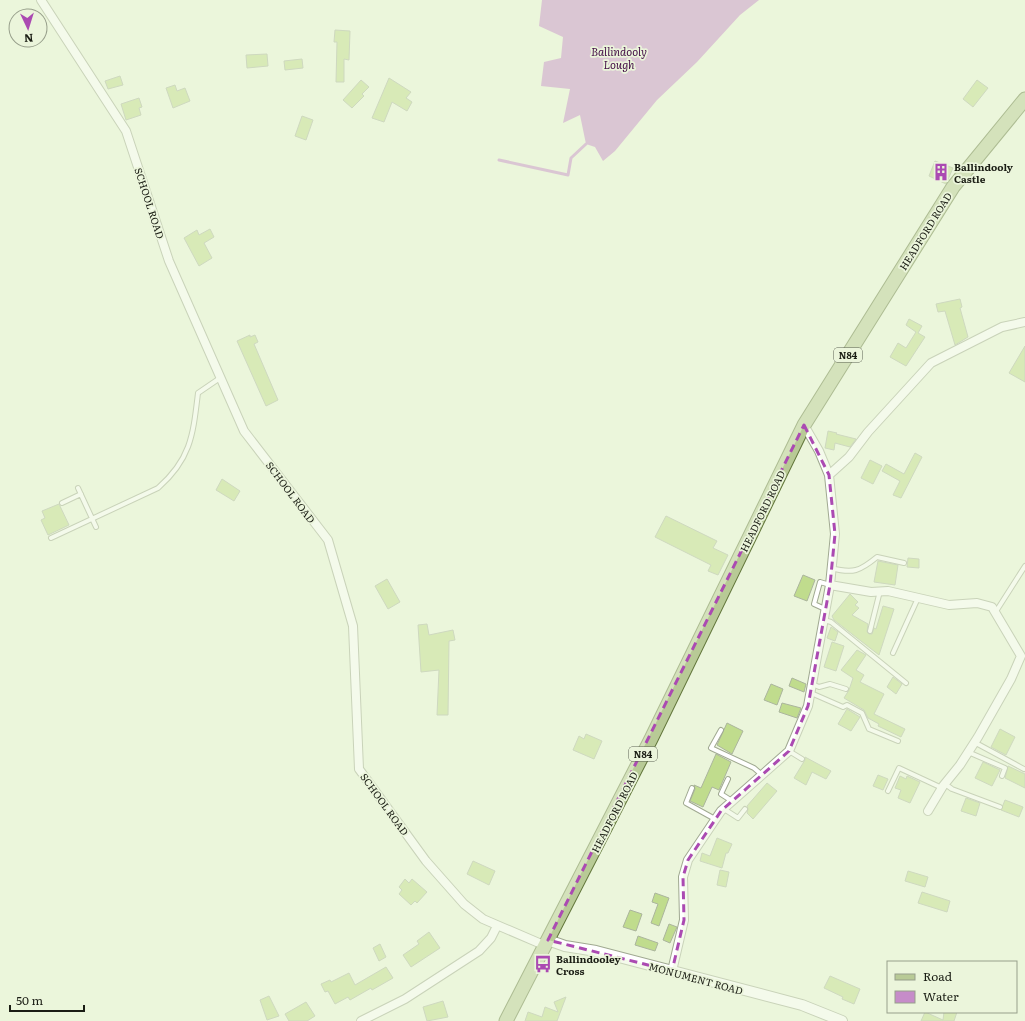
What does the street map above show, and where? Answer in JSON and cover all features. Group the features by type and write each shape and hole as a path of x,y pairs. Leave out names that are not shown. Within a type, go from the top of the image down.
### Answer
{"main road":[{"name":"HEADFORD ROAD","path":"546,945 651,738 804,425 953,187 1025,99"},
{"name":"N84","path":"506,1021 546,945"}],"street":[{"name":"SCHOOL ROAD","path":"42,0 126,131 169,262 244,431 328,540 353,626 359,769 426,862 464,904 483,919 546,945"},
{"path":"829,475 849,457 868,432 931,363 1002,327 1025,322"},
{"path":"672,971 684,920 684,877 688,860 724,808 789,751 808,706 830,585 835,534 829,475 819,451 804,425"},
{"path":"830,585 888,591 949,605 977,603 992,607 1023,658 968,752 943,786 928,811"},
{"path":"361,1021 405,999 479,951 491,938 497,926"},
{"name":"MONUMENT ROAD","path":"546,945 565,946 596,951 802,1005 842,1021"}],"lane":[{"path":"51,538 158,488 168,480 189,448 194,429 198,393 220,378"},
{"path":"78,488 96,527"},
{"path":"62,503 81,494"},
{"path":"831,568 844,572 855,572 877,557 904,563"},
{"path":"995,613 1025,566"},
{"path":"826,609 814,604 820,582 830,585"},
{"path":"870,631 880,591"},
{"path":"894,653 918,598"},
{"path":"824,620 831,622 906,683"},
{"path":"812,684 820,687 830,684 846,689"},
{"path":"811,693 843,707 847,705 862,713 869,729 898,741"},
{"path":"721,730 712,748 754,768 762,775"},
{"path":"974,742 1024,769"},
{"path":"789,751 802,759"},
{"path":"968,752 1005,768 1002,776"},
{"path":"888,791 899,768 1000,807"},
{"path":"728,779 721,794 732,801"},
{"path":"692,788 686,803 715,819"},
{"path":"724,808 738,818 745,809"}],"highlighted area":[{"path":"804,425 829,475 835,534 830,585 808,706 789,751 721,811 688,860 683,877 684,920 672,971 548,940"}],"water":[{"name":"Ballindooly Lough","path":"542,0 759,0 740,15 697,62 657,100 615,151 603,161 595,147 586,144 580,115 563,123 570,89 541,86 544,62 561,58 563,37 539,26"}],"building":[{"path":"335,30 350,31 349,60 344,59 344,82 336,82 337,42 334,42"},
{"path":"267,54 268,66 247,68 246,55"},
{"path":"302,59 303,68 285,70 284,61"},
{"path":"120,76 123,85 108,89 105,81"},
{"path":"389,78 411,92 406,98 412,102 407,111 392,102 384,122 372,118"},
{"path":"361,80 369,87 362,94 364,96 352,108 343,100"},
{"path":"977,80 988,88 973,107 963,99"},
{"path":"175,85 177,91 185,88 190,101 173,108 166,88"},
{"path":"139,98 142,107 139,108 141,115 126,120 121,104"},
{"path":"302,116 313,120 306,140 295,136"},
{"name":"Ballindooly Castle","path":"935,161 953,168 946,184 929,176"},
{"path":"210,229 214,237 204,243 212,258 199,266 184,238 197,230 199,235"},
{"path":"960,299 962,307 960,308 968,337 955,345 945,311 938,312 936,304"},
{"path":"909,319 922,326 918,333 925,337 906,366 890,357 898,343 906,348 916,332 906,325"},
{"path":"250,335 250,337 255,335 258,342 254,344 278,400 266,406 237,341"},
{"path":"1025,346 1025,382 1009,373"},
{"path":"828,431 856,439 850,447 835,443 834,450 825,448"},
{"path":"915,453 922,457 901,498 893,495 900,481 882,471 886,464 904,474"},
{"path":"870,460 882,466 873,484 861,478"},
{"path":"222,479 240,491 234,501 216,490"},
{"path":"59,504 69,525 48,535 41,520 45,518 42,511"},
{"path":"666,516 717,541 713,548 728,555 718,575 708,571 711,565 655,537"},
{"path":"908,558 919,559 919,568 907,567"},
{"path":"878,561 898,565 895,585 874,582"},
{"path":"803,575 815,580 807,601 794,596"},
{"path":"387,579 400,602 388,609 375,586"},
{"path":"850,594 858,602 855,605 859,608 852,615 868,624 867,632 869,634 872,634 874,628 876,629 883,606 894,609 879,655 834,620 832,616"},
{"path":"427,624 429,635 453,630 455,640 449,641 448,715 437,715 439,670 421,672 418,625"},
{"path":"831,627 838,632 835,641 827,638"},
{"path":"832,642 844,646 836,671 824,667"},
{"path":"857,650 866,655 856,670 864,675 860,682 884,694 874,714 905,729 901,737 878,726 879,724 868,718 864,710 844,698 849,690 853,678 841,670"},
{"path":"893,677 902,684 896,694 887,687"},
{"path":"792,678 806,684 804,692 789,686"},
{"path":"771,684 783,689 777,705 764,700"},
{"path":"782,703 801,708 797,718 779,712"},
{"path":"847,709 860,717 851,731 838,724"},
{"path":"727,723 743,731 732,754 717,745"},
{"path":"1000,729 1015,737 1006,755 991,747"},
{"path":"586,734 602,741 594,759 573,750 579,736 584,739"},
{"path":"716,754 731,762 719,790 712,787 703,807 690,801 695,789 694,785 701,788"},
{"path":"805,757 831,771 826,779 812,772 806,785 794,778 805,760"},
{"path":"983,762 1000,770 992,786 975,778"},
{"path":"1008,766 1025,774 1025,788 1005,778"},
{"path":"878,775 888,779 883,790 873,786"},
{"path":"900,776 906,779 907,776 920,782 910,803 898,798 901,790 895,788"},
{"path":"767,783 777,791 753,819 747,813 747,806"},
{"path":"966,798 980,803 976,816 961,811"},
{"path":"1005,800 1023,807 1019,817 1001,810"},
{"path":"717,838 732,844 728,853 726,853 722,868 700,861 702,853 710,856"},
{"path":"473,861 495,871 489,885 467,874"},
{"path":"720,870 729,872 726,887 717,885"},
{"path":"908,871 928,877 925,887 905,881"},
{"path":"405,879 409,883 412,879 427,892 417,903 415,901 411,905 399,894 402,890 399,887"},
{"path":"922,892 950,901 947,912 918,903"},
{"path":"655,893 669,898 659,926 651,923 658,904 652,902"},
{"path":"630,910 642,914 636,931 623,927"},
{"path":"669,924 677,927 670,943 663,940"},
{"path":"429,932 440,948 411,967 403,955 419,944 417,941"},
{"path":"638,936 658,943 655,951 635,945"},
{"path":"380,944 386,957 379,961 373,948"},
{"path":"386,967 393,978 350,1000 348,997 335,1004 328,991 325,992 321,984 330,980 331,982 349,973 355,985"},
{"path":"830,976 860,989 854,1004 842,999 843,997 824,988"},
{"path":"269,996 279,1016 267,1020 260,1000"},
{"path":"566,997 557,1021 525,1021 528,1012 542,1017 545,1007 558,1012 554,1002"},
{"path":"443,1001 448,1017 427,1021 423,1007"},
{"path":"306,1002 315,1016 307,1021 289,1021 285,1014"},
{"path":"925,1013 943,1020 944,1013 957,1013 954,1021 921,1021"}],"waterway":[{"path":"499,160 568,175 571,158 586,144"}],"place":[{"name":"Ballindooly Castle","path":"941,172"},
{"name":"Ballindooley Cross","path":"543,964"}]}
